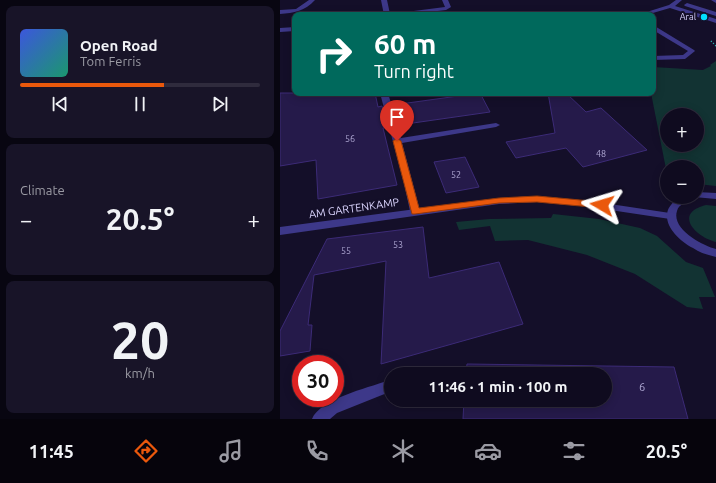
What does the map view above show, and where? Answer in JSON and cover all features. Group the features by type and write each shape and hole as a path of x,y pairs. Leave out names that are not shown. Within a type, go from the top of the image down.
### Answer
{"street":[{"path":"280,12 291,12 303,9 312,0"},
{"path":"384,0 386,12"},
{"path":"415,12 446,8 448,7 445,0"},
{"path":"649,12 671,6 679,0"},
{"path":"697,0 687,5 716,14"},
{"path":"671,6 679,10 716,21"},
{"path":"656,28 692,51 685,57 656,58"},
{"path":"280,30 292,29"},
{"path":"385,96 409,183 415,211"},
{"path":"397,141 496,125"},
{"path":"704,195 716,196"},
{"name":"AM GARTENKAMP","path":"280,231 415,211 499,201 537,199 590,204 670,216"},
{"path":"676,204 672,209 670,216 675,229 685,239 696,246 716,253"},
{"path":"319,419 332,408 384,389"}],"path":[{"path":"711,41 716,46"}],"green space":[{"path":"716,61 716,186 704,185 704,160 664,160 663,152 704,152 704,108 660,108 660,139 652,96 656,96 656,67 703,70 711,66 710,65"},
{"path":"706,205 716,206 716,242 701,235 695,230 689,219 691,213"},
{"path":"553,214 599,219 640,228 657,236 686,262 703,268 715,297 699,297 703,309 687,307 635,274 587,255 528,240 495,241 490,226 459,230 456,222 489,219 551,218"}],"building":[{"path":"280,93 292,93 292,96 376,96 378,107 382,106 388,127 383,128 397,185 318,199 316,160 280,166"},
{"path":"458,96 482,96 490,112 399,125 393,105"},
{"path":"549,96 569,96 586,112 601,108 647,150 583,167 566,148 516,158 506,142 555,133"},
{"path":"465,157 479,187 446,193 434,162"},
{"path":"423,227 429,278 499,262 523,324 381,364 386,261 314,275 308,325 312,325 310,351 280,356 280,331 327,239"},
{"path":"467,364 674,367 688,419 463,419 464,407 612,407 612,367 467,367"}],"place":[{"name":"Aral","path":"704,17"}],"route":[{"path":"397,141 415,211 499,201 537,199 602,205"}]}
